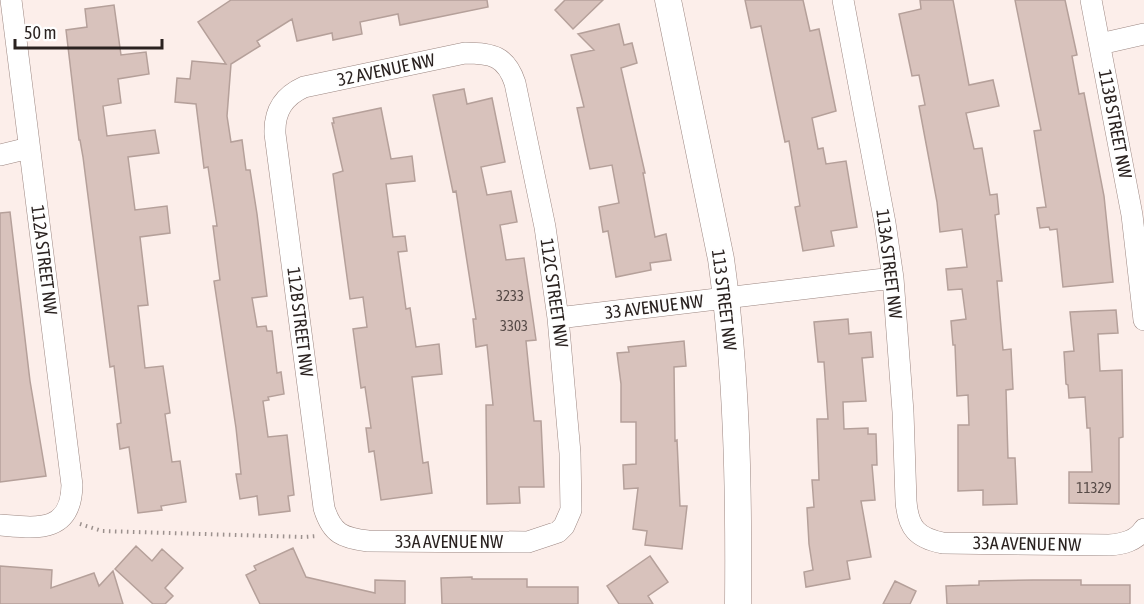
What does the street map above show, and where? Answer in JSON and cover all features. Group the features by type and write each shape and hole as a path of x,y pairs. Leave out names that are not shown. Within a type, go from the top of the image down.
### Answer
{"street":[{"name":"112A STREET NW","path":"11,0 72,485 69,508 62,518"},
{"name":"113 STREET NW","path":"668,0 721,259 726,299 736,413 738,604"},
{"name":"113A STREET NW","path":"843,0 885,223 893,278 903,412 906,501 907,511 915,530"},
{"name":"113B STREET NW","path":"1091,0 1132,215 1144,320"},
{"path":"1100,44 1144,34"},
{"name":"32 AVENUE NW","path":"280,106 295,91 316,85 465,53 489,54 499,58"},
{"name":"112C STREET NW","path":"499,58 507,65 515,82 545,227 558,318 567,408 571,499 567,519 558,532"},
{"name":"112B STREET NW","path":"280,106 275,134 324,508 327,518 339,534"},
{"path":"0,155 29,148"},
{"name":"33 AVENUE NW","path":"558,318 893,278"},
{"path":"0,525 43,527 62,518"},
{"name":"33A AVENUE NW","path":"915,530 922,537 943,543 1109,545 1127,542 1143,532"},
{"name":"33A AVENUE NW","path":"339,534 368,542 528,542 558,532"}],"path":[{"path":"62,518 102,531 303,537 339,534"}],"building":[{"path":"231,0 487,0 488,7 400,25 398,14 360,22 362,34 333,40 332,33 297,41 292,19 257,41 260,46 231,64 227,116 231,142 242,140 246,170 250,170 267,296 252,298 257,327 266,326 267,331 272,331 277,373 281,372 284,394 268,397 269,400 263,401 268,437 287,435 294,495 288,496 290,511 259,515 257,496 240,499 236,474 241,474 236,428 214,281 220,280 213,226 217,226 208,167 204,168 196,104 175,102 177,78 190,79 192,61 226,64 198,22"},
{"path":"565,0 603,0 573,29 555,10"},
{"path":"745,0 803,0 810,31 819,29 836,111 812,118 818,149 823,148 826,164 846,161 857,227 831,231 834,246 803,251 795,207 800,206 789,141 785,142 761,26 751,28"},
{"path":"920,0 953,0 969,85 993,80 999,106 966,113 974,149 982,148 990,195 997,194 999,214 995,215 1002,281 997,281 1003,350 1011,349 1013,389 1006,390 1008,458 1015,458 1017,504 983,505 983,490 958,491 958,425 969,425 968,395 957,396 955,345 953,345 951,321 966,319 962,289 948,290 946,269 967,267 962,229 940,232 937,202 919,106 925,105 919,75 912,76 899,14 921,9"},
{"path":"1015,0 1065,0 1077,55 1072,56 1079,94 1084,93 1104,196 1113,282 1063,287 1057,229 1040,228 1037,208 1046,207 1034,131 1041,130"},
{"path":"114,5 121,55 146,52 149,74 118,79 121,103 103,106 107,136 155,130 159,153 128,157 135,210 167,206 170,233 140,237 148,305 138,306 145,368 163,366 170,413 165,414 172,462 180,461 186,502 161,506 162,510 138,513 129,447 120,449 117,424 121,423 114,366 110,367 66,30 87,27 85,9"},
{"path":"619,24 624,45 632,43 637,63 621,68 645,173 643,173 655,237 666,234 671,260 650,263 651,270 616,277 608,231 603,232 599,207 619,203 612,165 590,169 577,108 584,107 571,55 594,50 578,34"},
{"path":"464,89 467,104 492,98 505,162 481,167 487,195 511,191 517,222 500,225 506,260 524,258 536,340 526,341 534,421 541,421 544,487 519,487 520,503 487,504 486,405 493,405 487,345 476,347 473,319 476,319 456,191 453,192 433,95"},
{"path":"381,108 391,159 412,156 415,181 386,184 393,237 405,236 407,251 398,252 406,309 410,308 416,347 439,344 442,374 412,377 423,463 428,462 432,493 381,500 374,451 369,452 366,428 371,428 365,387 361,388 353,329 367,327 363,297 350,299 333,174 343,171 332,123 334,123 333,118"},
{"path":"10,212 30,381 46,476 0,482 0,213"},
{"path":"1116,310 1118,333 1098,334 1100,371 1122,370 1123,437 1119,438 1119,504 1069,503 1069,472 1092,472 1090,428 1087,428 1085,397 1069,398 1066,384 1064,352 1074,351 1070,312"},
{"path":"848,319 849,334 871,332 873,357 862,358 866,401 843,402 844,429 868,428 868,434 876,434 877,465 872,465 875,500 861,501 871,557 847,561 850,579 806,587 804,572 813,570 807,508 814,507 812,480 819,480 817,419 828,419 824,362 818,362 814,322"},
{"path":"684,341 686,366 674,367 675,441 677,440 680,506 687,506 682,549 645,545 647,531 633,529 638,488 624,489 623,465 636,464 636,422 621,422 621,384 617,353 629,352 628,347"},
{"path":"136,546 152,561 162,549 183,568 165,588 173,596 165,604 153,604 115,569"},
{"path":"293,548 306,577 375,593 375,580 405,581 405,604 260,604 246,575 256,570 254,566"},
{"path":"650,556 668,582 648,596 653,604 619,604 607,586"},
{"path":"0,566 52,570 51,588 94,573 99,586 113,571 123,604 0,604"},
{"path":"472,577 472,579 527,579 527,587 578,587 578,604 442,604 441,578"},
{"path":"1081,580 1081,585 1130,585 1130,604 947,604 946,586 979,585 979,581"},
{"path":"895,581 916,591 910,604 883,604"}]}
